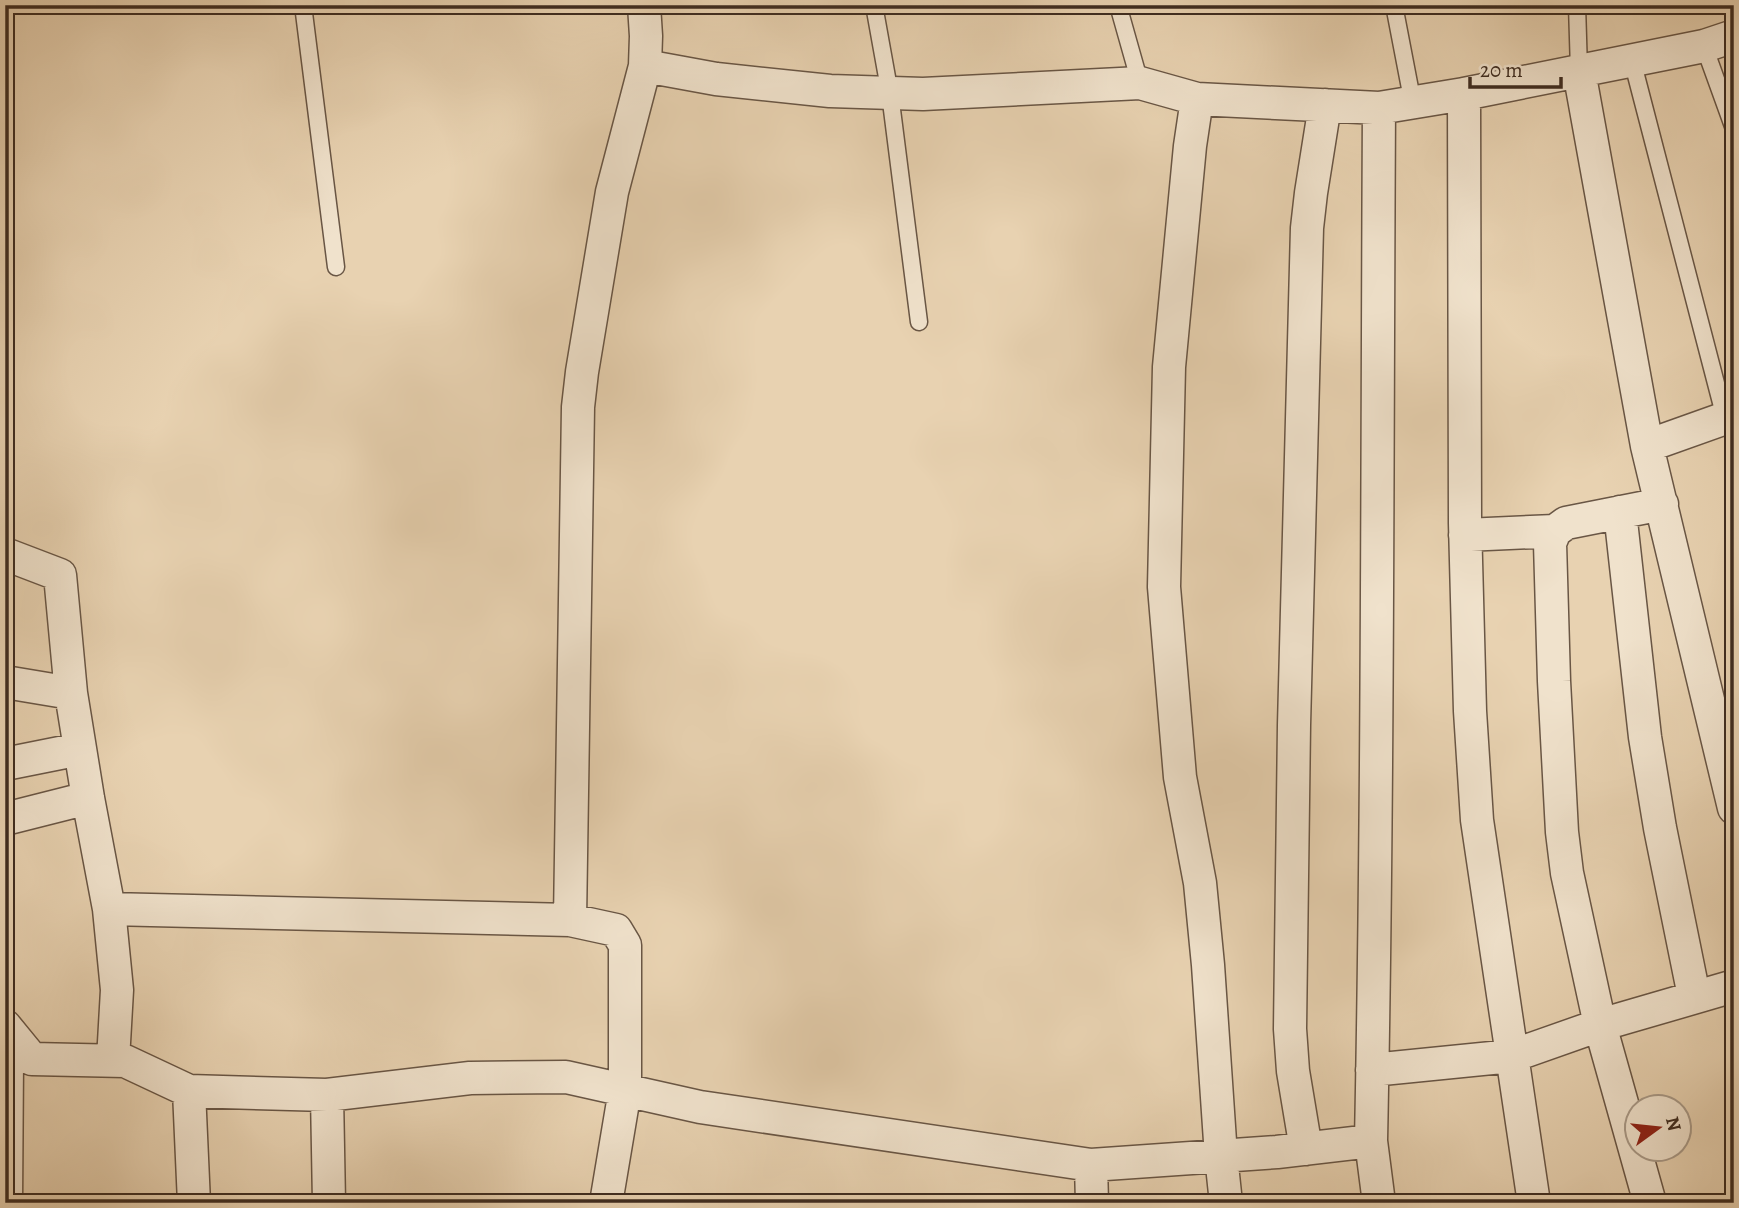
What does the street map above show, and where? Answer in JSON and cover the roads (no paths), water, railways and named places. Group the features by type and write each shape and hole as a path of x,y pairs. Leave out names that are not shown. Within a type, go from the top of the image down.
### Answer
{"street":[{"path":"570,920 578,407 612,192 645,66 644,5"},
{"path":"645,66 716,79 830,91 923,94 1140,83 1197,99 1379,108 1413,104 1704,46 1734,36"},
{"path":"1579,71 1647,446 1734,808"},
{"path":"1464,94 1465,535 1470,710 1477,820 1534,1203"},
{"path":"1197,99 1169,367 1164,587 1180,777 1200,883 1226,1203"},
{"path":"1306,1149 1293,1071 1290,1029 1295,711 1307,228 1325,105"},
{"path":"1379,108 1377,749 1371,1141 1379,1203"},
{"path":"1647,446 1729,416"},
{"path":"1650,1203 1600,1025 1567,873 1562,832 1554,681 1550,543 1555,531 1566,523 1661,504"},
{"path":"1620,512 1645,737 1660,828 1694,996"},
{"path":"1465,535 1555,531"},
{"path":"5,554 60,575 71,693 109,909 117,990 113,1060"},
{"path":"5,682 71,693"},
{"path":"5,765 80,749"},
{"path":"5,819 88,798"},
{"path":"109,909 570,920 616,930 625,945 625,1090 606,1203"},
{"path":"1372,1070 1513,1056 1600,1025 1734,986"},
{"path":"5,1026 15,1061 6,1203"},
{"path":"15,1061 125,1061 189,1091 327,1096 483,1078 566,1077 700,1107 1091,1165 1306,1149 1371,1141"},
{"path":"189,1091 194,1203"},
{"path":"327,1096 329,1203"},
{"path":"1091,1165 1092,1203"}],"lane":[{"path":"303,5 336,267"},
{"path":"874,5 890,94 919,322"},
{"path":"1118,5 1140,83"},
{"path":"1394,5 1413,104"},
{"path":"1577,5 1579,71"},
{"path":"1704,46 1734,129"},
{"path":"1632,60 1729,416"}]}
